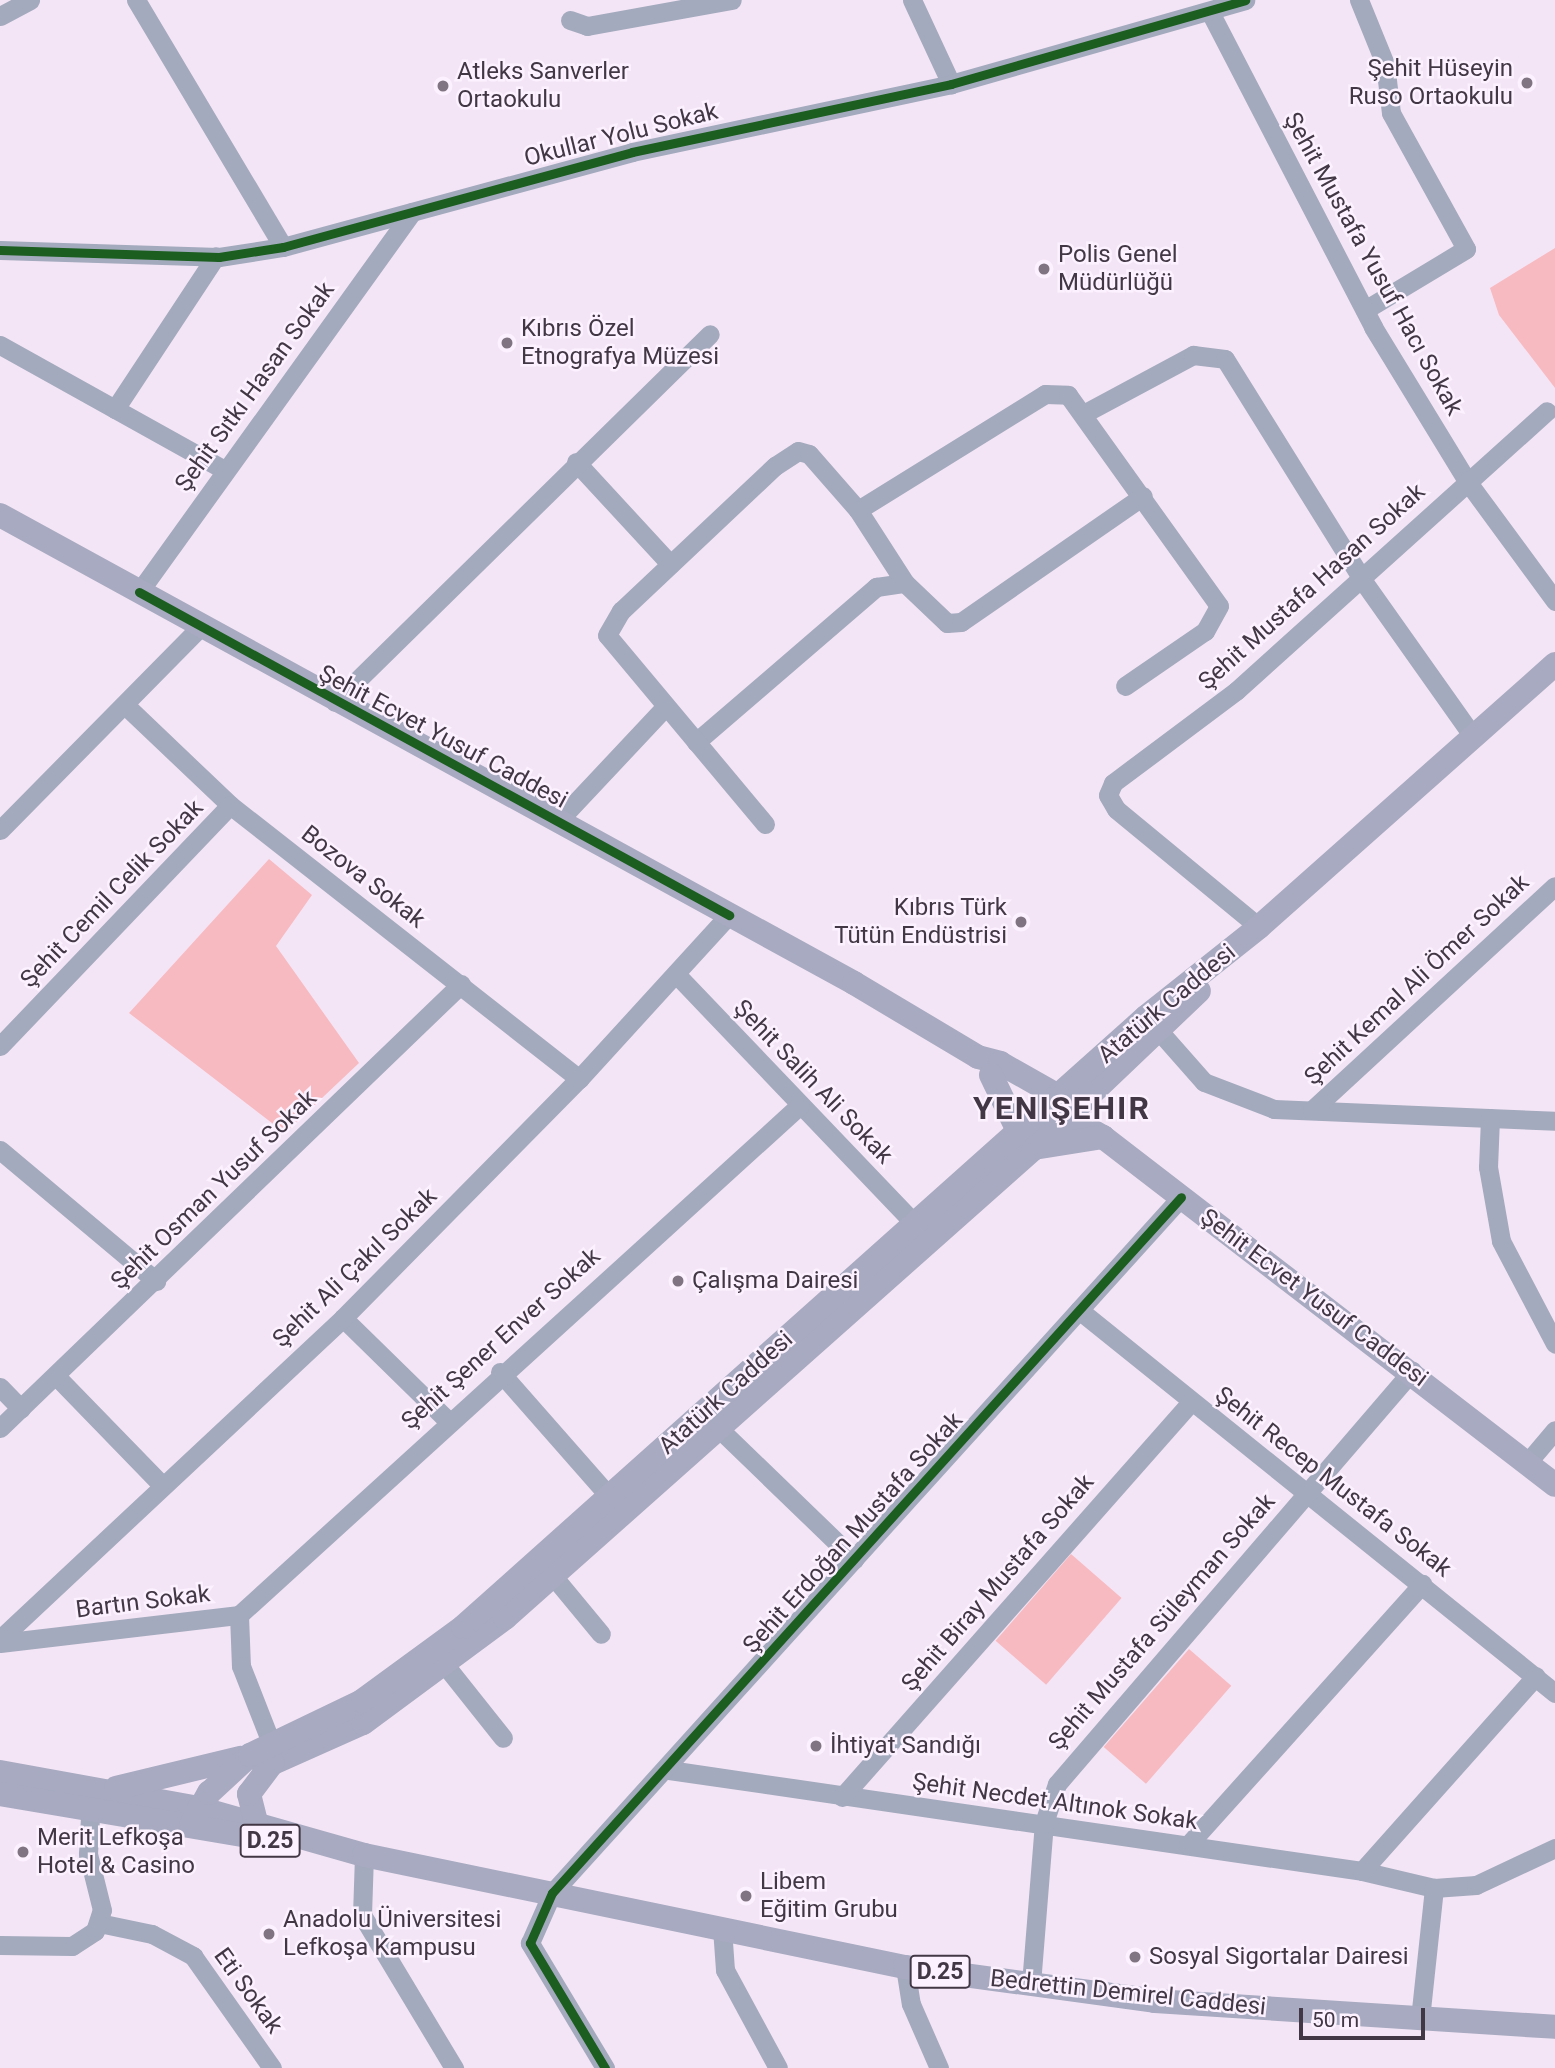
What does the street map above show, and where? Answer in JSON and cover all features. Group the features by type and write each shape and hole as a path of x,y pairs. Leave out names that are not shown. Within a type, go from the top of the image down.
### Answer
{"main road":[{"name":"Şehit Ecvet Yusuf Caddesi","path":"0,515 335,702 559,820 729,915 985,1066 1026,1077 1059,1107 1103,1137 1412,1371 1555,1485"},
{"name":"Atatürk Caddesi","path":"203,1818 265,1754 343,1712 412,1667 617,1505 1555,664"},
{"name":"Atatürk Caddesi","path":"1099,1074 1159,1031 1254,932"},
{"path":"985,1066 1059,1107"},
{"path":"985,1066 1026,1141 1103,1137 1099,1074 1026,1077"},
{"name":"Atatürk Caddesi","path":"711,1421 915,1224 1026,1141"},
{"name":"Atatürk Caddesi","path":"265,1754 349,1731 444,1665 553,1576 617,1505"},
{"path":"98,1793 265,1754"},
{"path":"256,1822 249,1794 265,1754"},
{"name":"Bedrettin Demirel Caddesi","path":"0,1772 335,1848 905,1967 1154,2001 1555,2027"},
{"name":"Bedrettin Demirel Caddesi","path":"0,1794 98,1793"},
{"name":"Bedrettin Demirel Caddesi","path":"203,1818 256,1822 335,1848"}],"street":[{"path":"0,16 30,0"},
{"path":"136,0 283,247"},
{"path":"570,20 587,26 732,0"},
{"path":"912,0 951,85"},
{"name":"Okullar Yolu Sokak","path":"0,250 216,256 283,247 724,130 951,85 1245,0"},
{"path":"1359,0 1385,64 1391,113 1466,250 1365,310"},
{"name":"Şehit Mustafa Yusuf Hacı Sokak","path":"1210,12 1365,310 1467,481 1555,601"},
{"name":"Şehit Sıtkı Hasan Sokak","path":"139,592 412,212"},
{"path":"115,409 216,256"},
{"path":"335,702 576,462 710,334"},
{"path":"0,345 225,470"},
{"path":"1085,413 1193,355 1218,354 1241,379 1363,581 1474,738"},
{"path":"858,510 1045,394 1063,393 1085,413 1219,606 1205,631 1125,686"},
{"name":"Şehit Mustafa Hasan Sokak","path":"1254,932 1116,809 1108,795 1113,783 1236,691 1363,581 1467,481 1547,411"},
{"path":"765,824 666,706 611,646 608,630 670,564 798,451 809,454 858,510 905,583 940,620 961,622 1143,496"},
{"path":"576,462 670,564"},
{"path":"696,742 876,587 905,583"},
{"path":"0,830 201,626"},
{"name":"Bozova Sokak","path":"125,705 230,806 461,984 579,1079"},
{"path":"559,820 666,706"},
{"name":"Şehit Cemil Celik Sokak","path":"0,1046 230,806"},
{"name":"Şehit Kemal Ali Ömer Sokak","path":"1312,1110 1555,886"},
{"name":"Şehit Ali Çakıl Sokak","path":"0,1641 162,1485 343,1318 579,1079 729,915"},
{"name":"Şehit Salih Ali Sokak","path":"676,974 915,1224"},
{"name":"Şehit Osman Yusuf Sokak","path":"0,1428 57,1377 461,984"},
{"path":"1159,1031 1221,1093 1274,1109 1555,1121"},
{"name":"Şehit Şener Enver Sokak","path":"239,1615 447,1420 800,1105"},
{"path":"1490,1118 1490,1179 1501,1241 1555,1344"},
{"path":"0,1150 156,1281"},
{"name":"Şehit Erdoğan Mustafa Sokak","path":"605,2068 530,1943 552,1893 669,1770 854,1559 1181,1197"},
{"name":"Şehit Recep Mustafa Sokak","path":"1079,1310 1555,1693"},
{"path":"343,1318 447,1420"},
{"name":"Şehit Mustafa Süleyman Sokak","path":"1031,1984 1044,1823 1057,1784 1088,1740 1412,1371"},
{"path":"500,1372 617,1505"},
{"path":"57,1377 162,1485"},
{"path":"0,1387 21,1409"},
{"name":"Şehit Biray Mustafa Sokak","path":"842,1797 1191,1402"},
{"path":"711,1421 854,1559"},
{"path":"1527,1463 1555,1430"},
{"path":"553,1576 601,1634"},
{"path":"1188,1845 1422,1584"},
{"name":"Bartın Sokak","path":"0,1641 239,1615 241,1666 265,1754"},
{"path":"444,1665 503,1738"},
{"path":"1362,1871 1536,1676"},
{"name":"Şehit Necdet Altınok Sokak","path":"669,1770 1362,1871 1434,1888 1476,1885 1555,1848"},
{"path":"0,1945 72,1946 99,1923 87,1842 98,1793"},
{"path":"363,1854 362,1915 453,2068"},
{"path":"1420,2019 1434,1888"},
{"name":"Eti Sokak","path":"99,1923 152,1934 193,1956 272,2068"},
{"path":"722,1928 725,1970 778,2068"},
{"path":"905,1967 911,2004 939,2068"}],"shaded area":[{"path":"1555,248 1555,388 1499,315 1490,288"},
{"path":"269,859 312,895 276,946 359,1063 285,1133 129,1013"},
{"path":"1071,1554 1122,1598 1046,1685 996,1641"},
{"path":"1189,1649 1231,1686 1146,1784 1104,1747"}],"cycle path":[{"path":"0,250 219,257 283,247 632,152 951,84 1245,0"},
{"path":"139,592 729,915"},
{"path":"605,2068 530,1943 552,1893 1181,1197"}],"place":[{"name":"Şehit Hüseyin Ruso Ortaokulu","path":"1527,83"},
{"name":"Atleks Sanverler Ortaokulu","path":"443,86"},
{"name":"Polis Genel Müdürlüğü","path":"1044,269"},
{"name":"Kıbrıs Özel Etnografya Müzesi","path":"507,343"},
{"name":"Kıbrıs Türk Tütün Endüstrisi","path":"1021,922"},
{"name":"Çalışma Dairesi","path":"678,1281"},
{"name":"İhtiyat Sandığı","path":"816,1746"},
{"name":"Merit Lefkoşa Hotel & Casino","path":"23,1852"},
{"name":"Libem Eğitim Grubu","path":"746,1896"},
{"name":"Anadolu Üniversitesi Lefkoşa Kampusu","path":"269,1934"},
{"name":"Sosyal Sigortalar Dairesi","path":"1135,1957"}],"district":[{"name":"YENIŞEHIR","path":"1062,1108"}]}
